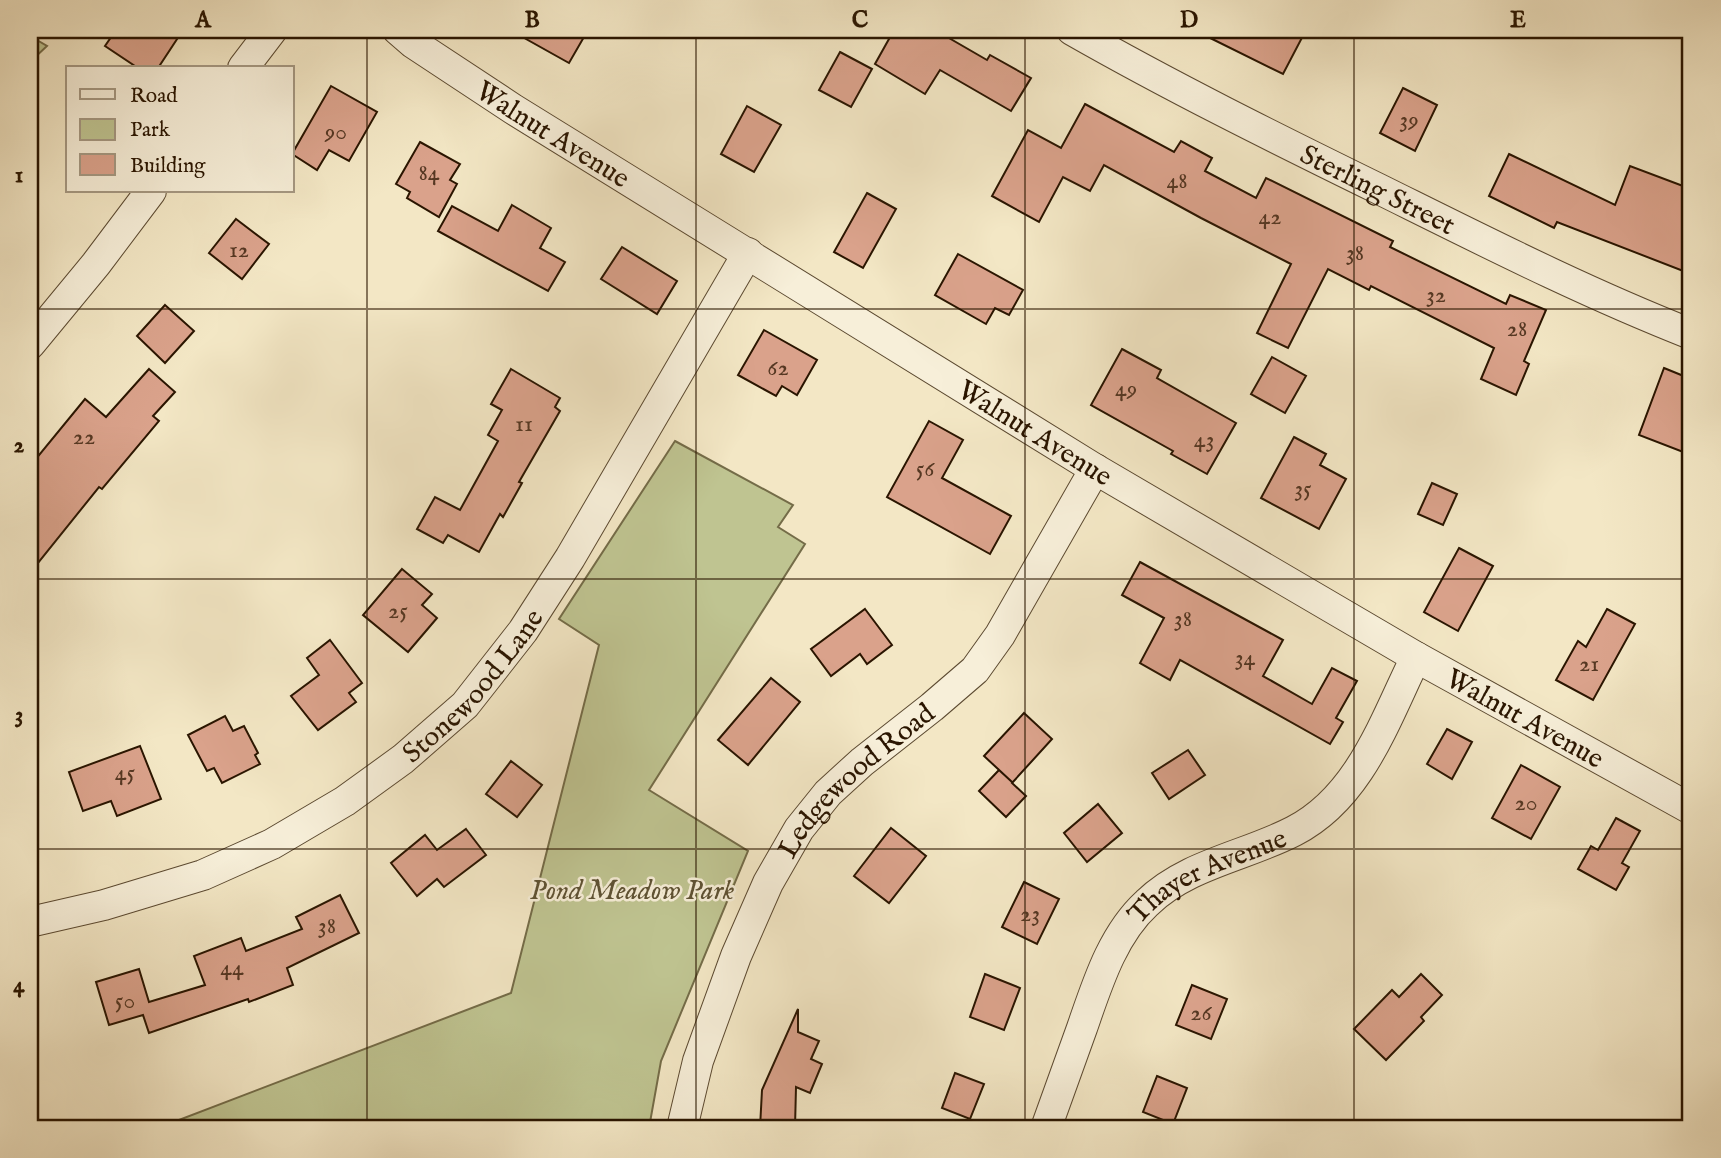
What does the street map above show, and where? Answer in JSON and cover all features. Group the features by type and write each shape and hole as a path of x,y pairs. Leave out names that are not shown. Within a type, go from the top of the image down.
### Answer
{"street":[{"path":"245,66 272,30"},
{"name":"Walnut Avenue","path":"398,30 413,43 513,109 1096,469 1416,657 1691,809"},
{"name":"Sterling Street","path":"1072,30 1182,90 1505,252 1629,309 1691,334"},
{"path":"30,344 96,264 150,192"},
{"name":"Stonewood Lane","path":"30,922 104,905 202,874 272,844 345,802 403,759 465,705 523,631 570,558 748,253"},
{"name":"Ledgewood Road","path":"682,1128 698,1061 736,956 768,883 799,829 828,793 975,670 1000,635 1096,469"},
{"name":"Thayer Avenue","path":"1046,1128 1094,994 1126,925 1148,901 1178,881 1294,831 1325,812 1350,785 1416,657"}],"green space":[{"path":"30,36 47,46 30,62"},
{"name":"Pond Meadow Park","path":"675,441 793,505 778,527 805,544 649,790 748,851 661,1061 649,1128 158,1128 511,993 599,645 559,619"}],"building":[{"path":"116,30 183,30 159,66 135,66 105,46"},
{"path":"510,30 588,30 569,63"},
{"path":"894,30 935,30 987,60 990,55 1031,78 1011,111 940,70 925,94 875,64"},
{"path":"1194,30 1306,30 1283,74"},
{"path":"840,52 872,69 851,107 819,90"},
{"path":"331,86 377,112 349,161 329,150 317,170 294,155 294,151"},
{"path":"1403,88 1437,105 1415,151 1380,133"},
{"path":"1085,104 1174,152 1181,141 1212,158 1205,171 1256,198 1266,178 1393,241 1390,247 1506,304 1510,295 1546,310 1524,361 1529,364 1516,395 1481,379 1494,348 1371,286 1369,290 1328,269 1288,348 1257,333 1291,264 1104,165 1090,191 1063,177 1039,222 992,196 1028,130 1061,148"},
{"path":"747,106 781,125 754,172 721,154"},
{"path":"420,142 460,164 450,180 457,184 439,217 407,198 410,192 396,184"},
{"path":"1509,154 1615,205 1630,166 1691,189 1691,274 1557,222 1554,228 1489,196"},
{"path":"867,193 896,209 863,268 834,252"},
{"path":"512,205 551,228 540,248 565,262 548,291 438,231 452,206 498,231"},
{"path":"236,219 269,244 242,279 209,253"},
{"path":"622,247 677,281 657,314 601,279"},
{"path":"958,254 1023,290 1009,315 995,308 986,324 935,295"},
{"path":"165,305 194,331 165,363 137,336"},
{"path":"764,330 817,360 797,395 782,386 776,396 738,375"},
{"path":"1122,349 1161,370 1157,378 1236,423 1207,474 1171,454 1173,451 1091,405"},
{"path":"1272,357 1306,376 1285,413 1251,394"},
{"path":"1664,368 1691,379 1691,455 1639,435"},
{"path":"149,369 175,392 153,416 159,421 102,489 99,487 30,573 30,466 85,399 106,417"},
{"path":"511,369 560,398 555,407 560,411 519,482 522,483 503,517 500,514 479,552 448,535 443,543 417,529 435,497 460,510 498,441 488,435 502,410 491,404"},
{"path":"929,421 963,440 942,478 1011,516 990,554 887,497"},
{"path":"1294,437 1326,454 1320,465 1346,479 1319,529 1261,498"},
{"path":"1432,483 1457,494 1443,525 1418,514"},
{"path":"1459,548 1493,566 1458,631 1424,612"},
{"path":"1140,562 1283,640 1263,676 1312,704 1332,668 1357,681 1336,718 1343,722 1330,744 1180,660 1170,680 1140,663 1164,618 1122,595"},
{"path":"402,569 432,594 422,605 437,618 408,652 363,615"},
{"path":"865,609 892,645 867,664 860,654 831,676 811,649"},
{"path":"1607,609 1635,624 1593,700 1556,680 1578,641 1586,647"},
{"path":"330,640 362,683 349,693 356,702 318,730 291,696 319,675 307,658"},
{"path":"771,678 800,702 748,765 718,740"},
{"path":"1024,713 1052,739 1012,783 1026,796 1006,817 979,791 999,770 1012,782 984,756"},
{"path":"225,716 233,731 244,726 258,753 255,755 260,764 222,783 214,768 207,771 188,735"},
{"path":"1447,729 1472,742 1452,779 1427,764"},
{"path":"140,746 161,799 117,816 111,801 83,811 69,772"},
{"path":"1188,750 1205,775 1169,799 1152,773"},
{"path":"511,761 542,785 517,817 486,794"},
{"path":"1521,765 1560,787 1531,839 1492,818"},
{"path":"1098,804 1122,833 1087,862 1064,833"},
{"path":"1616,818 1640,831 1622,863 1629,867 1616,890 1578,869 1591,846 1598,850"},
{"path":"891,828 926,856 889,903 854,876"},
{"path":"466,829 486,855 444,887 437,879 417,896 391,863 425,835 437,850"},
{"path":"1024,882 1059,899 1037,944 1002,927"},
{"path":"340,895 359,933 287,968 293,985 249,1002 248,999 149,1033 143,1015 109,1025 96,982 139,969 149,1002 205,985 194,956 241,938 246,951 302,929 296,917"},
{"path":"985,974 1020,988 1004,1030 970,1017"},
{"path":"1421,974 1442,995 1421,1017 1424,1021 1386,1060 1354,1029 1392,990 1399,997"},
{"path":"1192,985 1227,999 1211,1039 1176,1025"},
{"path":"798,1009 798,1032 819,1041 811,1059 822,1064 810,1093 796,1087 795,1128 760,1128 762,1090"},
{"path":"955,1073 984,1084 970,1119 942,1108"},
{"path":"1157,1076 1187,1088 1173,1124 1143,1112"}]}
